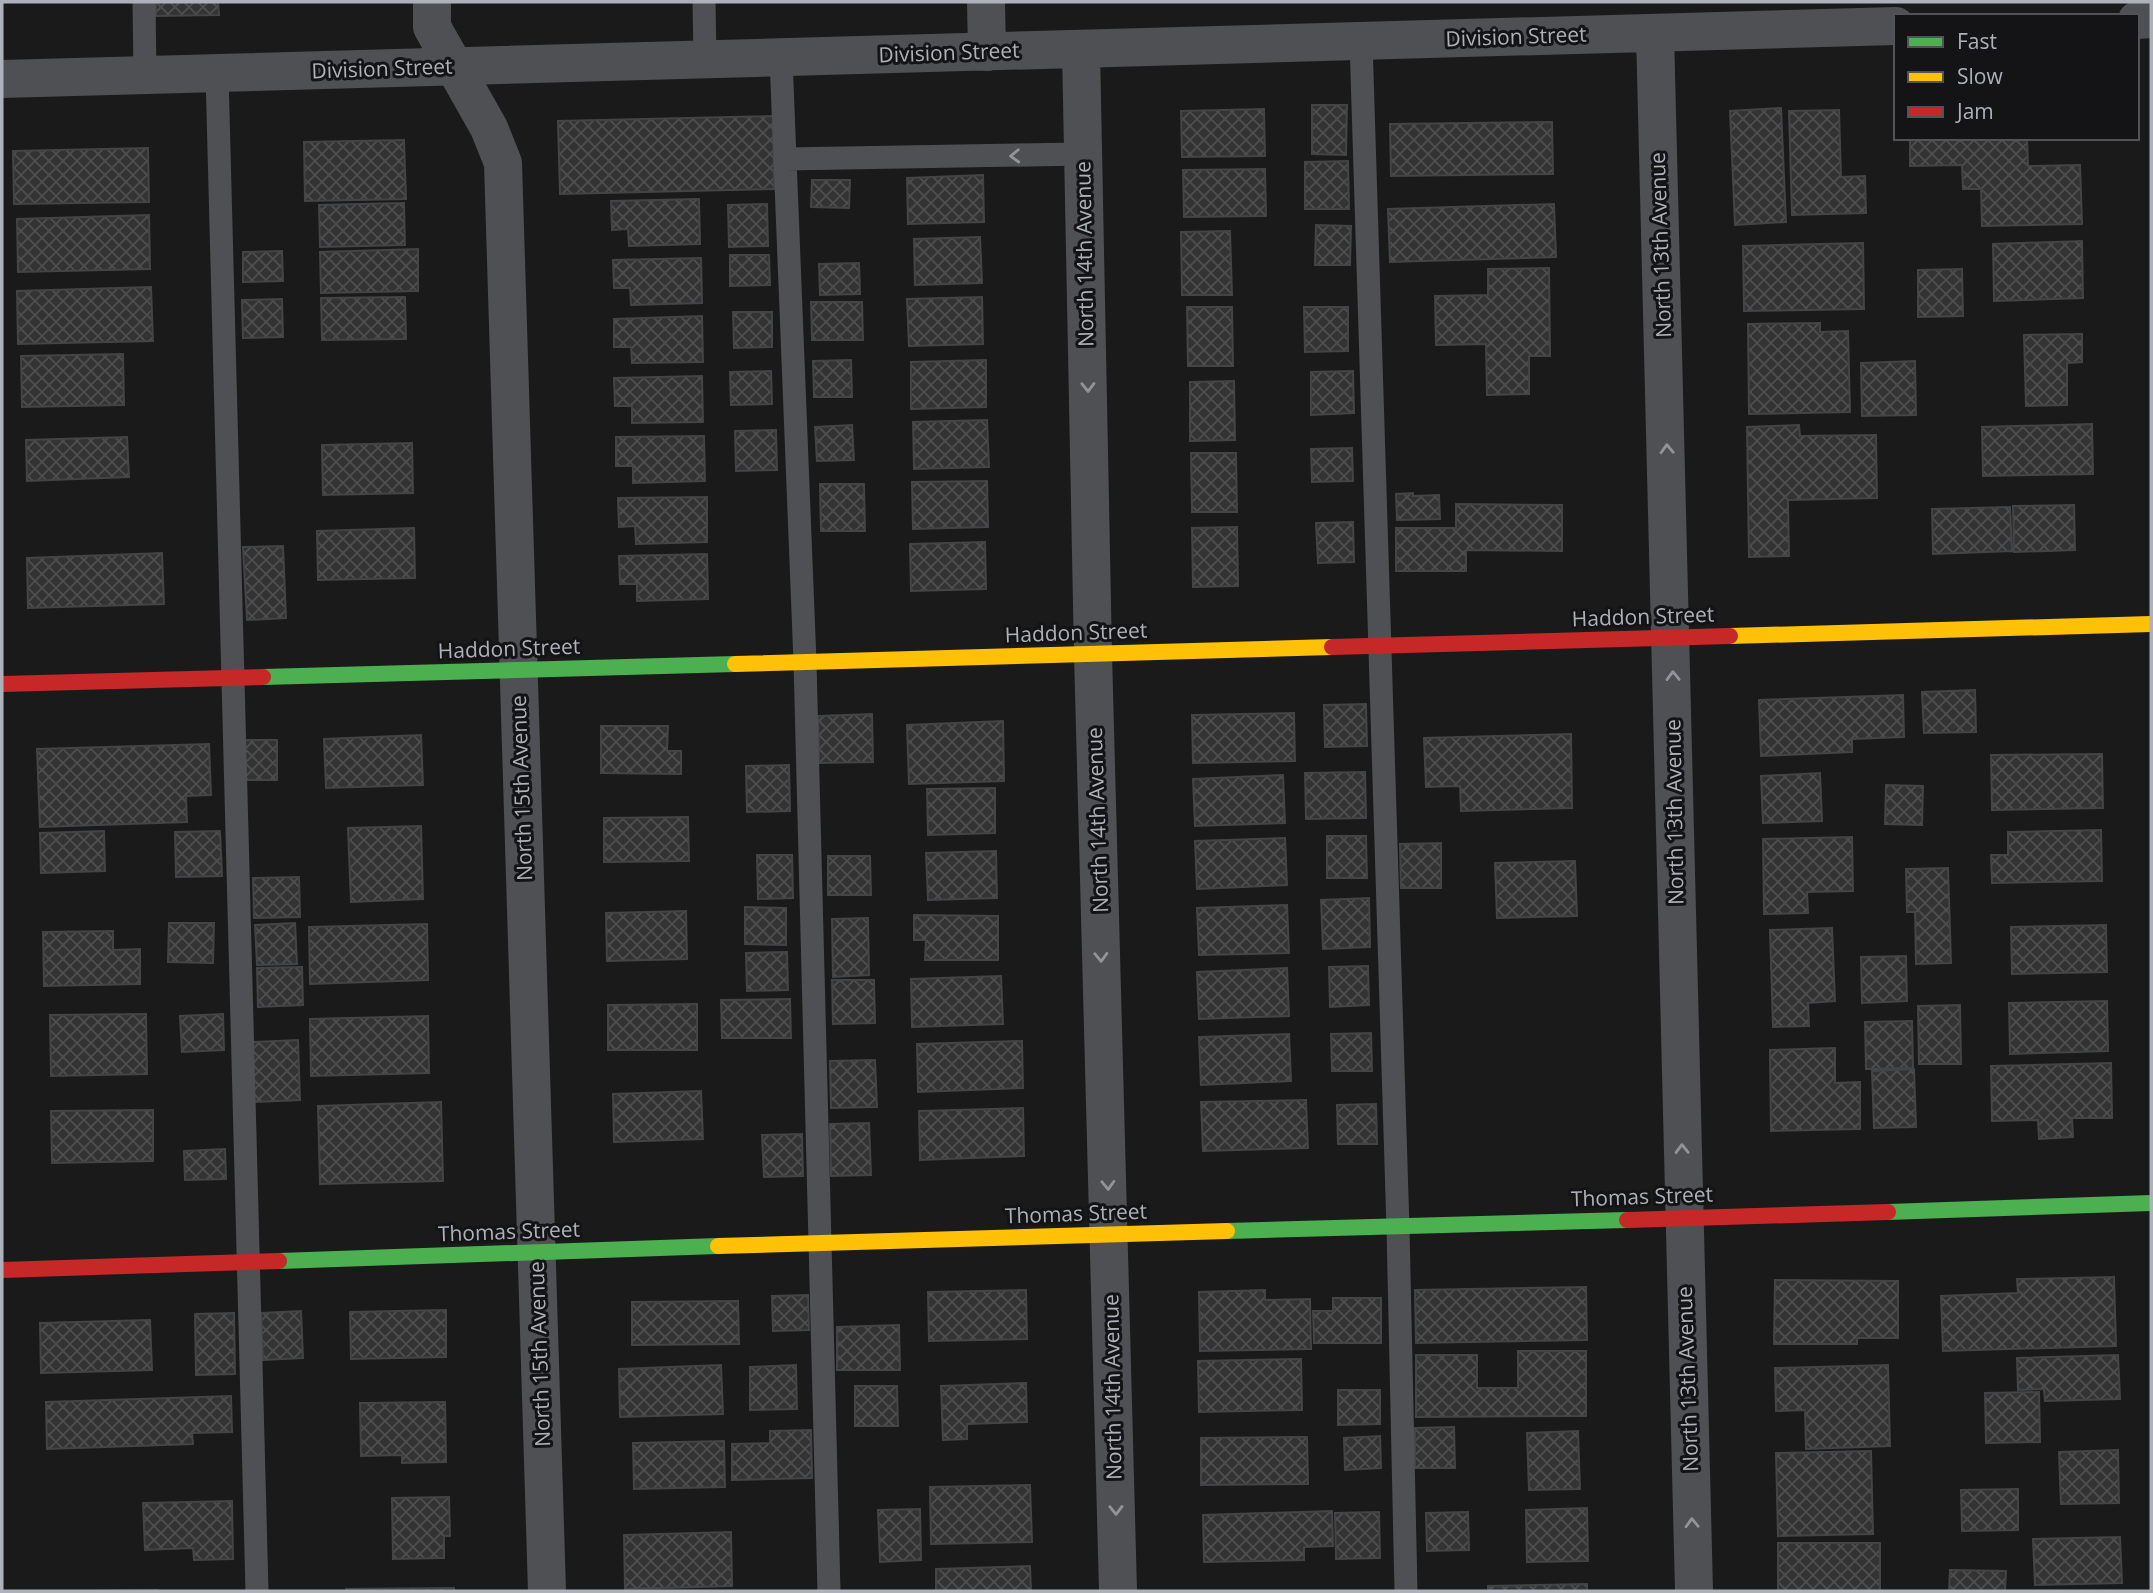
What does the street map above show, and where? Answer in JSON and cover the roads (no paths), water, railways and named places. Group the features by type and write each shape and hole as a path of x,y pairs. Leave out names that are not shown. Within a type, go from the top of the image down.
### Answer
{"street":[{"name":"North 15th Avenue","path":"432,2 432,27 489,128 503,163 547,1591"},
{"path":"986,2 987,52"},
{"name":"Division Street","path":"2,79 1894,26"},
{"name":"North 13th Avenue","path":"1656,33 1694,1591"},
{"name":"North 14th Avenue","path":"1081,49 1093,654 1118,1591"},
{"name":"Haddon Street","path":"2,684 2151,624"},
{"name":"Thomas Street","path":"2,1270 1109,1233 1398,1228 2151,1203"}],"lane":[{"path":"144,2 145,75"},
{"path":"704,2 705,60"},
{"path":"1361,41 1398,1228 1406,1591"},
{"path":"781,58 805,662 829,1591"},
{"path":"217,74 257,1591"},
{"path":"785,159 1083,154"}]}
